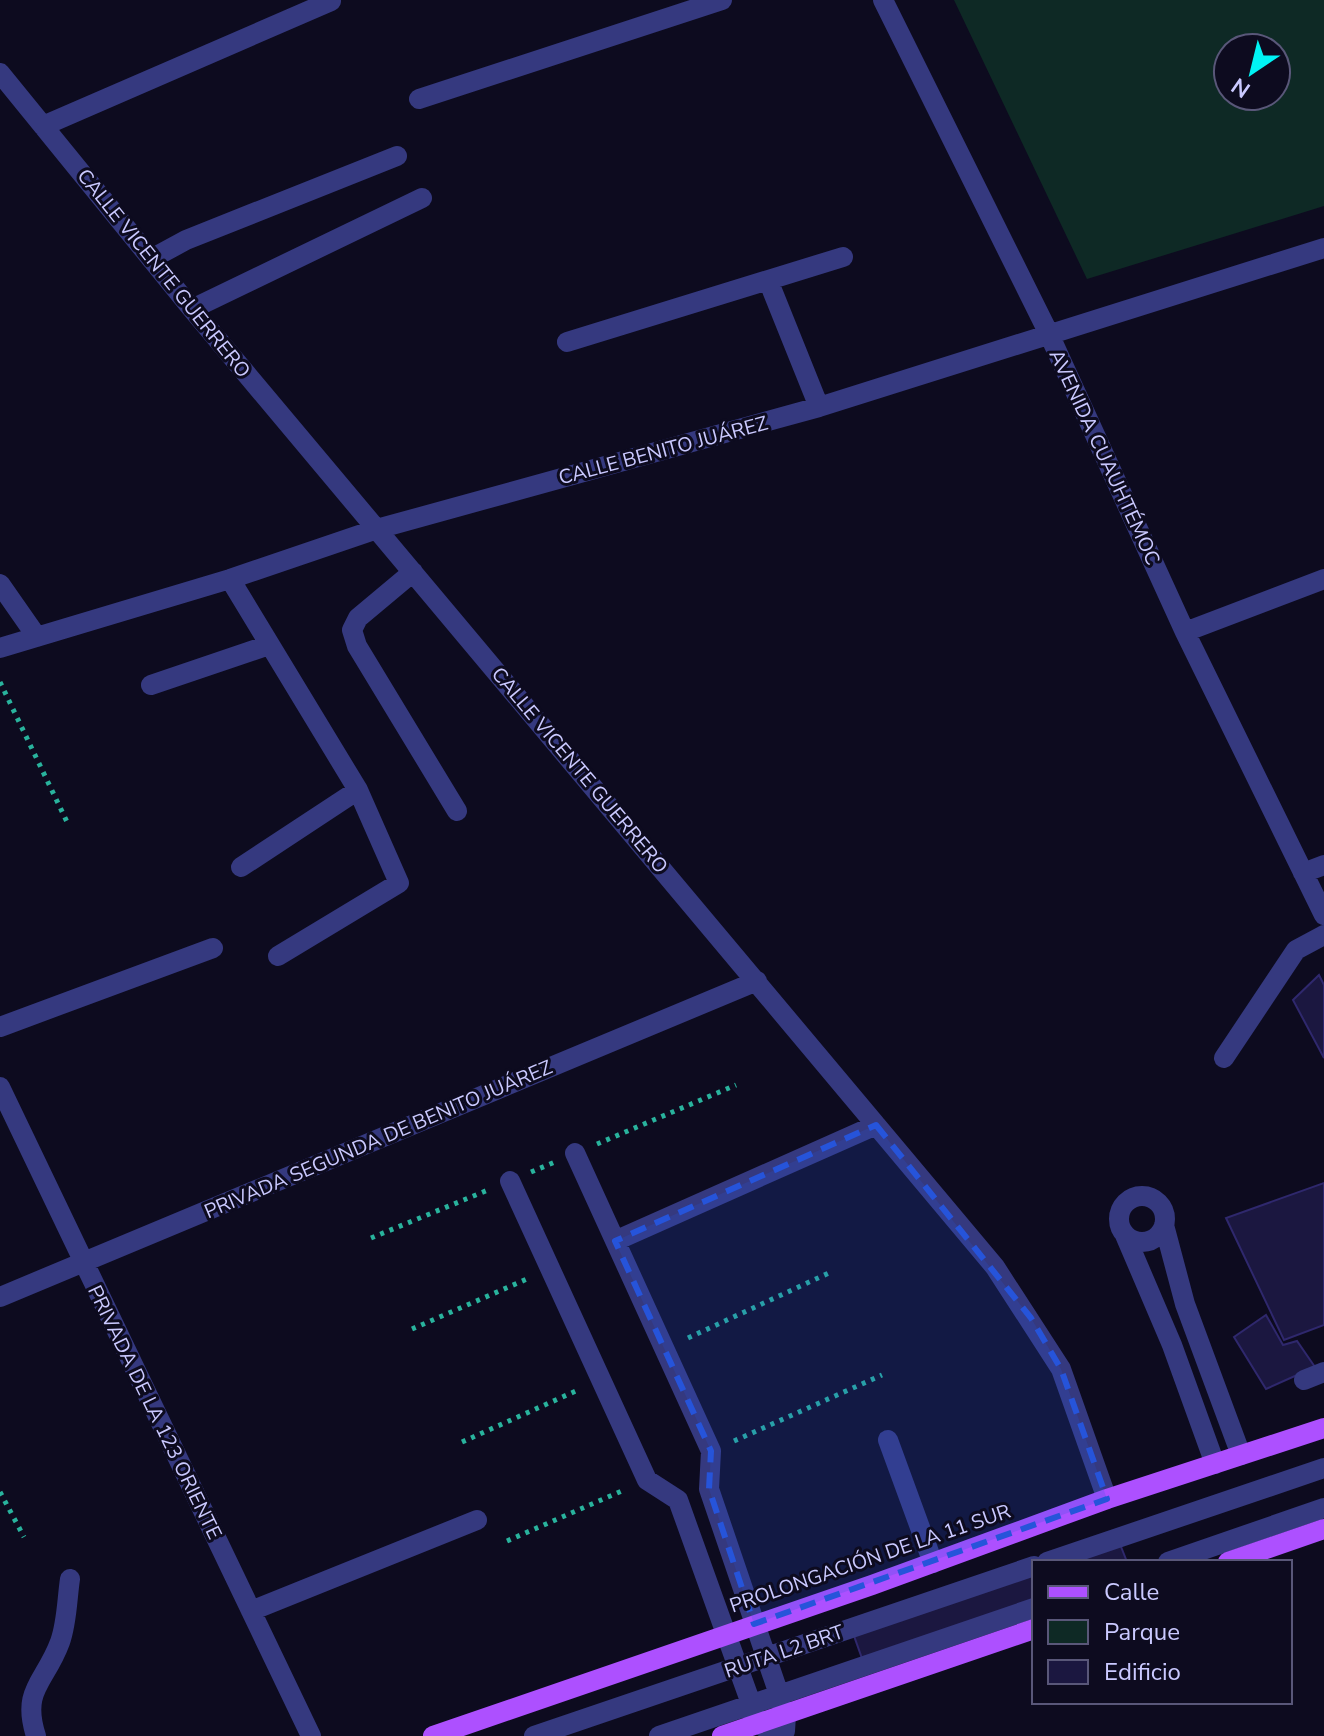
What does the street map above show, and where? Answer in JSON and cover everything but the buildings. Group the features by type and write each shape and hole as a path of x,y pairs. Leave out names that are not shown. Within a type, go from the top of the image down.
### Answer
{"main road":[{"name":"PROLONGACIÓN DE LA 11 SUR","path":"433,1736 933,1563 1107,1499 1324,1428"},
{"path":"1234,1560 1324,1529"},
{"path":"722,1736 755,1715 782,1705 1032,1630"}],"street":[{"path":"419,99 722,0"},
{"name":"AVENIDA CUAUHTÉMOC","path":"883,0 1049,334 1185,632 1324,915"},
{"path":"43,126 331,1"},
{"name":"CALLE VICENTE GUERRERO","path":"0,73 192,309 995,1267 1031,1318 1061,1369 1107,1499"},
{"path":"151,259 186,240 397,156"},
{"path":"192,309 422,198"},
{"name":"CALLE BENITO JUÁREZ","path":"0,648 230,579 377,529 819,407 1324,248"},
{"path":"567,342 843,257"},
{"path":"768,280 819,407"},
{"path":"413,572 358,618 352,630 357,646 457,811"},
{"path":"230,579 358,790 399,883 278,956"},
{"path":"1185,632 1324,579"},
{"path":"0,584 37,637"},
{"path":"151,685 269,645"},
{"path":"241,867 358,790"},
{"path":"1303,873 1324,865"},
{"path":"1224,1058 1296,950 1324,935"},
{"path":"0,1027 213,948"},
{"name":"PRIVADA SEGUNDA DE BENITO JUÁREZ","path":"0,1297 757,981"},
{"name":"PRIVADA DE LA 123 ORIENTE","path":"0,1087 311,1736"},
{"path":"615,1241 876,1125"},
{"path":"575,1153 711,1451 709,1489 782,1705 785,1736"},
{"path":"510,1181 647,1480 678,1500 755,1715 776,1736"},
{"path":"1215,1464 1172,1345 1118,1215 1130,1198 1141,1196 1160,1205 1185,1304 1241,1455"},
{"path":"1125,1235 1143,1242 1160,1234 1164,1225"},
{"path":"1304,1380 1324,1372"},
{"path":"888,1440 933,1563"},
{"path":"1053,1560 1324,1468"},
{"path":"678,1500 709,1489"},
{"path":"1174,1560 1324,1508"},
{"path":"251,1611 477,1520"},
{"name":"RUTA L2 BRT","path":"534,1736 1032,1567"},
{"path":"36,1736 29,1716 30,1697 61,1639 70,1579"},
{"name":"RUTA L2 BRT","path":"782,1705 1032,1609"},
{"name":"RUTA L2 BRT","path":"659,1736 755,1715"}],"path":[{"path":"0,682 68,824"},
{"path":"412,1329 550,1269"},
{"path":"665,1348 831,1272"},
{"path":"711,1451 882,1375"},
{"path":"462,1442 601,1379"},
{"path":"507,1541 647,1480"},
{"path":"0,1492 24,1537"}],"highlighted area":[{"path":"876,1125 1031,1318 1061,1369 1107,1499 754,1624 709,1489 711,1451 615,1241"}],"green space":[{"path":"954,0 1324,0 1324,206 1087,279"}]}
